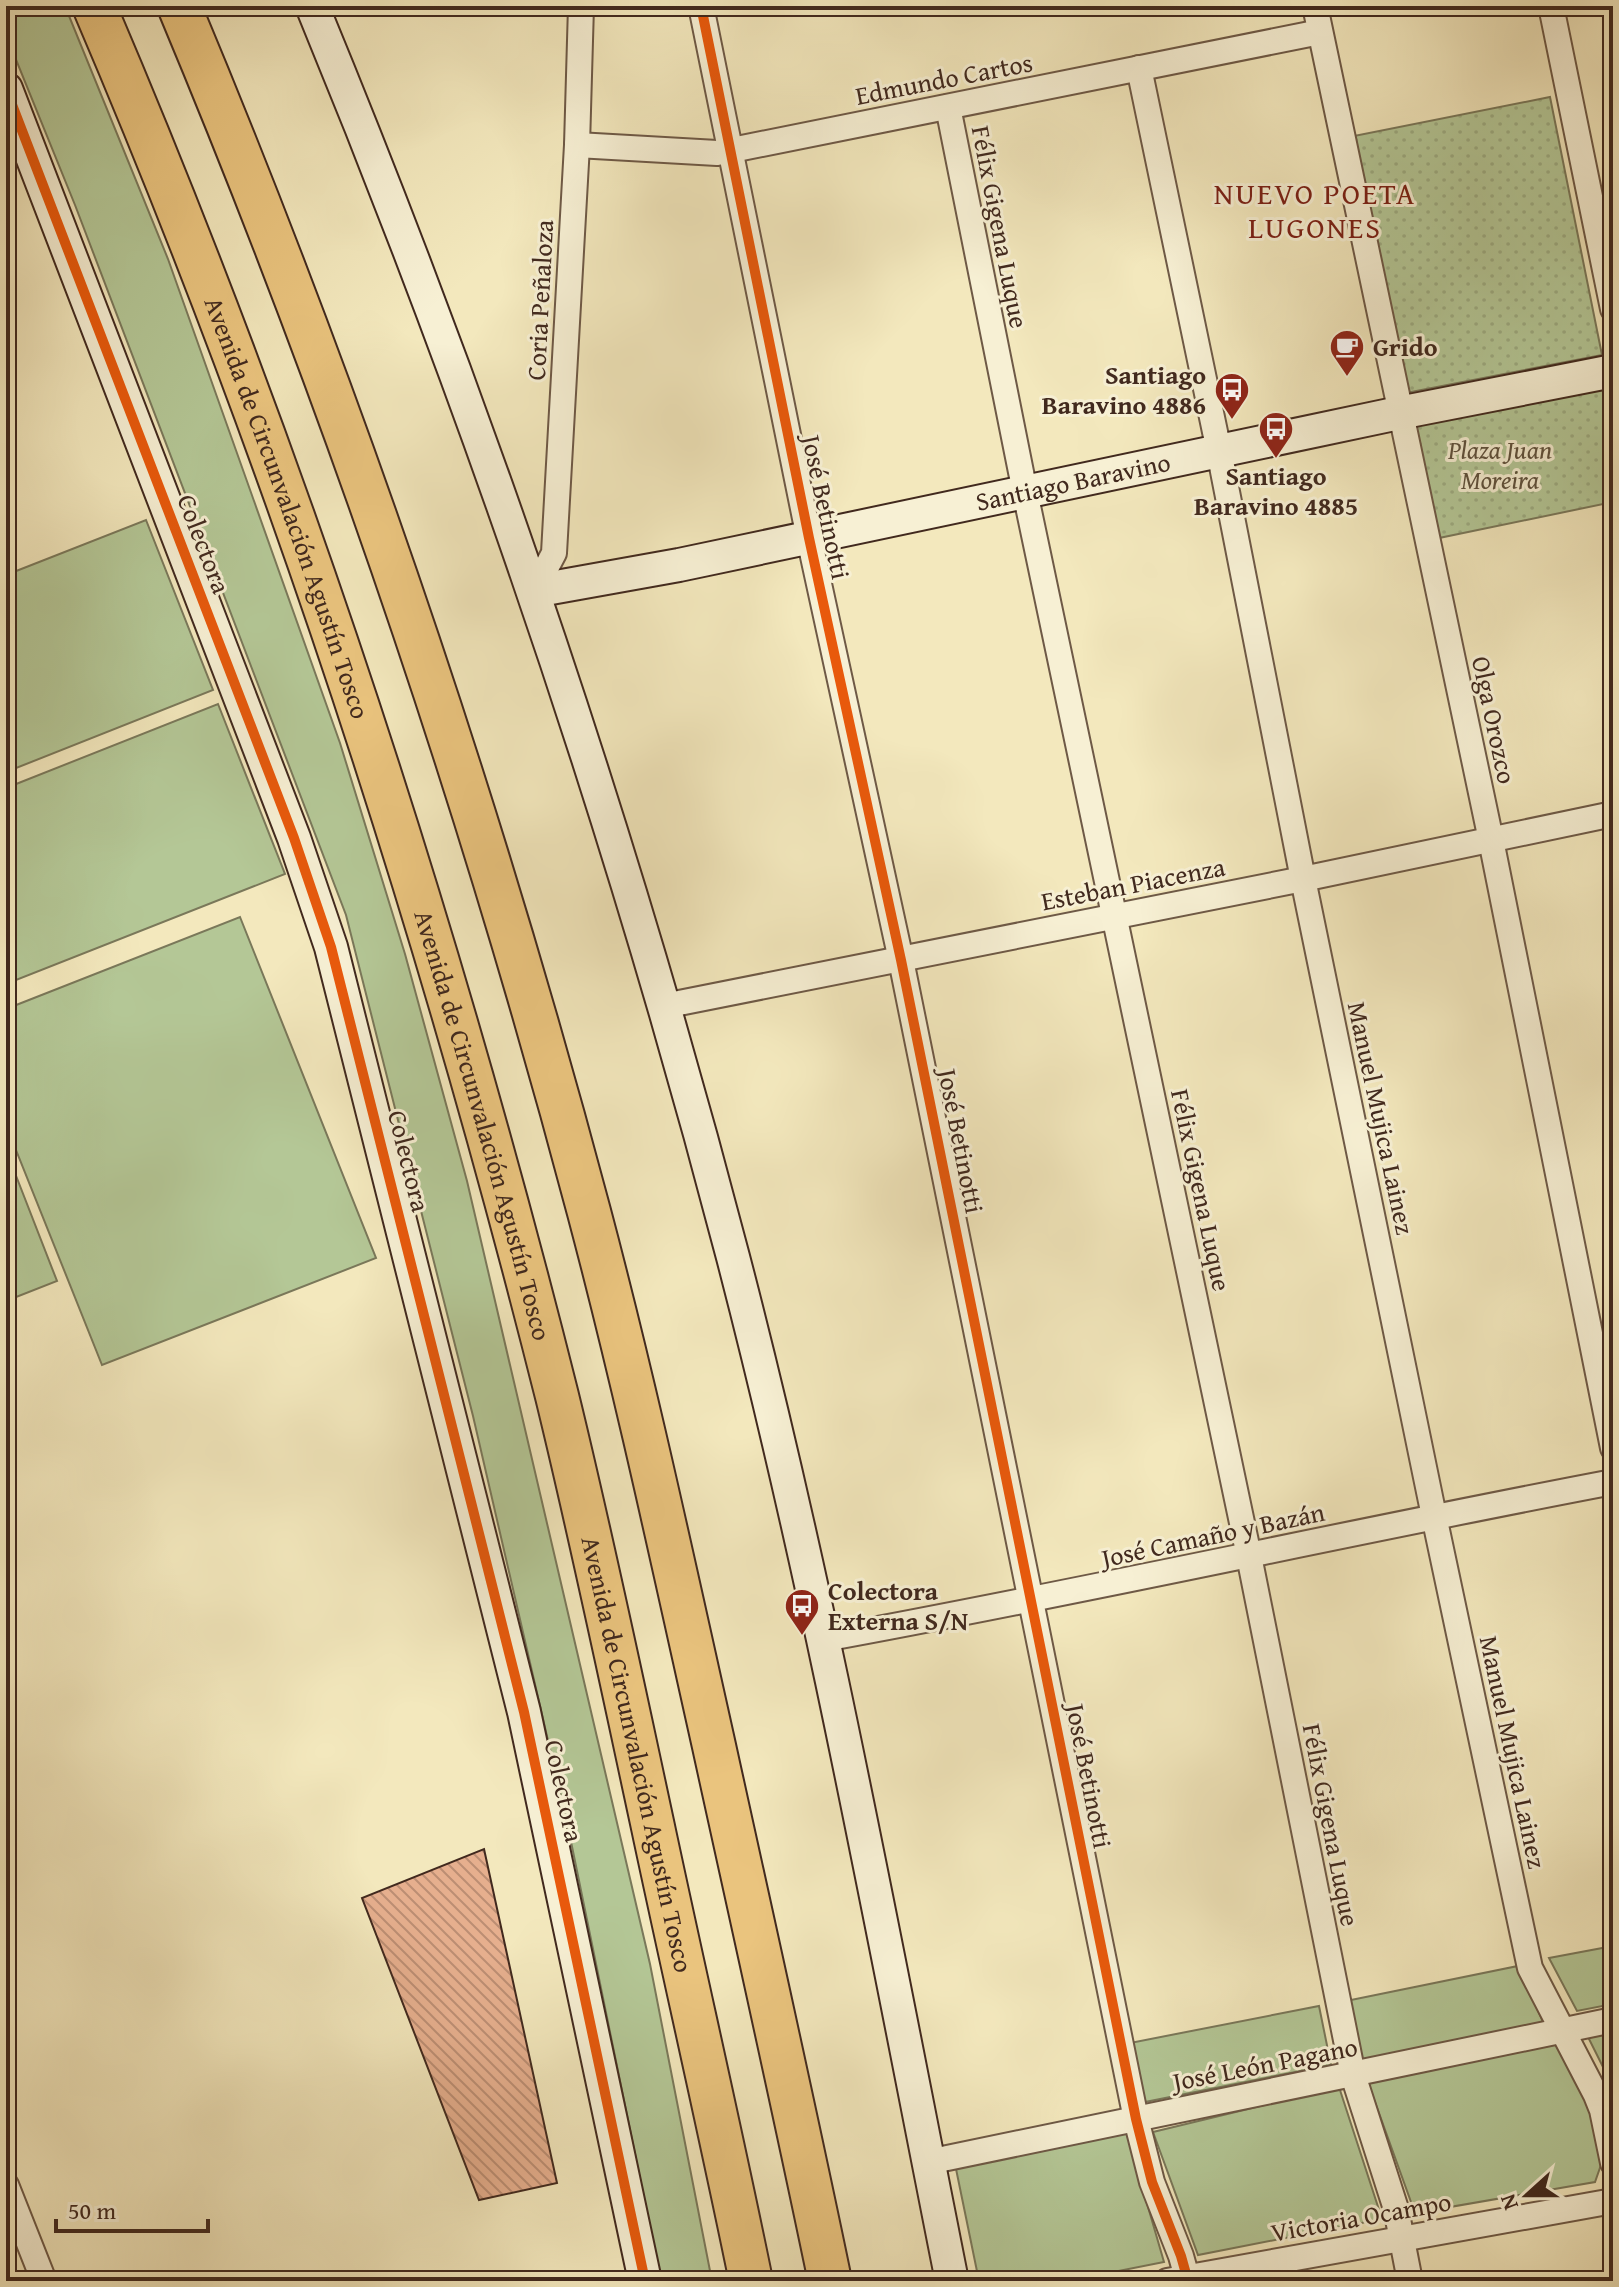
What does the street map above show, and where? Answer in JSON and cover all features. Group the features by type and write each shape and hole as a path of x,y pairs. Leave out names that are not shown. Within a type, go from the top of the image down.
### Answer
{"highway":[{"name":"Avenida de Circunvalación Agustín Tosco","path":"94,6 204,273 281,482 342,655 471,1074 544,1345 582,1502 751,2281"},
{"path":"179,6 291,284 381,533 501,899 554,1083 641,1416 830,2281"}],"main road":[{"path":"312,6 460,382 534,591 664,1006 734,1259 824,1639 952,2281"},
{"name":"Colectora","path":"6,89 294,838 331,947 524,1712 645,2281"},
{"name":"Santiago Baravino","path":"534,591 679,565 1613,371"}],"street":[{"name":"Coria Peñaloza","path":"534,591 554,553 577,145 581,6"},
{"name":"José Betinotti","path":"701,6 809,538 901,960 1136,2119 1152,2182 1181,2256 1180,2280"},
{"name":"Olga Orozco","path":"1315,6 1491,840 1613,1448"},
{"path":"1551,6 1613,309"},
{"name":"Edmundo Cartos","path":"577,145 700,153 732,150 1320,32"},
{"name":"Manuel Mujica Lainez","path":"1139,68 1434,1516 1530,1968 1602,2110 1613,2163"},
{"name":"Félix Gigena Luque","path":"948,107 1025,492 1249,1556 1353,2075 1403,2238 1410,2281"},
{"name":"Esteban Piacenza","path":"664,1006 1613,814"},
{"name":"José Camaño y Bazán","path":"824,1639 1031,1601 1434,1516 1613,1482"},
{"name":"José León Pagano","path":"928,2162 1613,2020"},
{"path":"6,2185 44,2281"},
{"name":"Victoria Ocampo","path":"1180,2280 1613,2201"}],"green space":[{"path":"6,6 65,6 168,259 340,743 405,954 467,1181 650,1964 712,2281 661,2281 568,1827 473,1416 346,915 75,205 6,35"},
{"path":"1550,97 1602,355 1406,393 1354,136"},
{"name":"Plaza Juan Moreira","path":"1605,383 1613,423 1613,502 1439,538 1415,422"},
{"path":"146,520 213,690 6,772 6,575"},
{"path":"218,704 285,874 11,982 6,970 6,788"},
{"path":"240,917 376,1258 102,1365 6,1125 6,1009"},
{"path":"6,1150 57,1281 6,1301"},
{"path":"1613,1946 1613,2004 1577,2011 1549,1958"},
{"path":"1518,1966 1544,2024 1360,2060 1346,2001"},
{"path":"1319,2006 1331,2065 1140,2103 1130,2043"},
{"path":"1613,2029 1613,2087 1587,2035"},
{"path":"1559,2039 1589,2100 1602,2162 1595,2182 1415,2213 1366,2077"},
{"path":"1339,2087 1382,2219 1198,2255 1153,2132"},
{"path":"1126,2131 1164,2262 1068,2281 979,2281 955,2164"}],"building":[{"path":"484,1849 557,2183 479,2200 362,1898"}],"cycle path":[{"path":"701,6 809,538 901,960 1136,2119 1152,2182 1188,2281"},
{"path":"6,89 294,838 331,947 524,1712 645,2281"}],"place":[{"name":"Grido","path":"1347,378"},
{"name":"Santiago Baravino 4886","path":"1232,421"},
{"name":"Santiago Baravino 4885","path":"1276,460"},
{"name":"Colectora Externa S/N","path":"802,1637"}],"district":[{"name":"NUEVO POETA LUGONES","path":"1315,211"}]}
